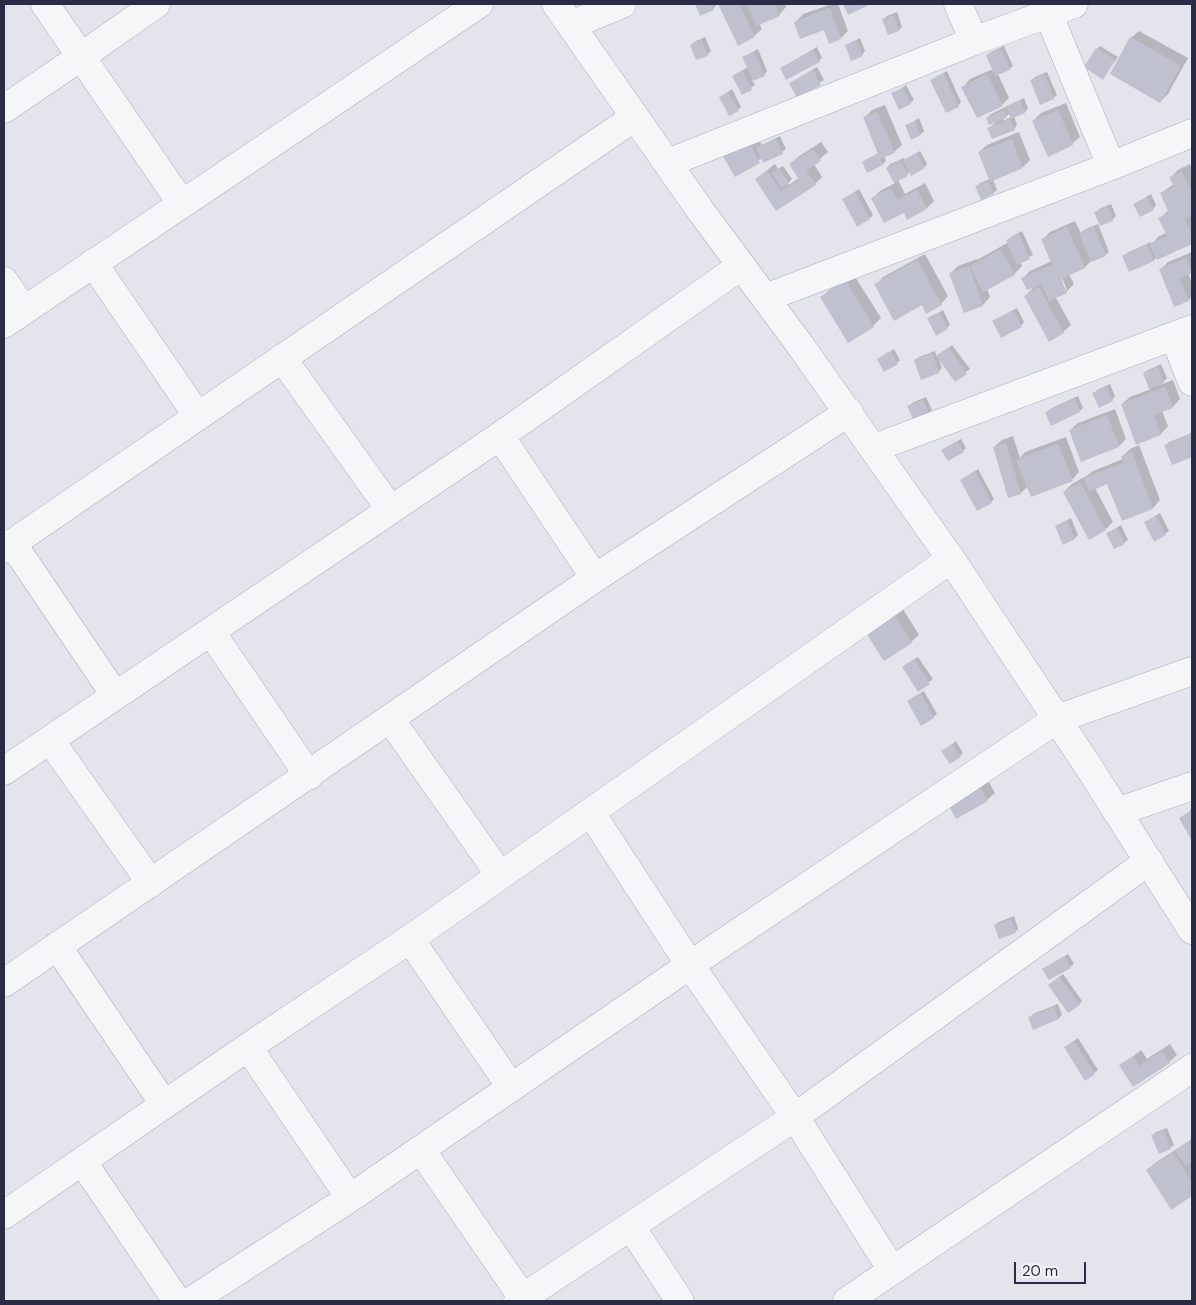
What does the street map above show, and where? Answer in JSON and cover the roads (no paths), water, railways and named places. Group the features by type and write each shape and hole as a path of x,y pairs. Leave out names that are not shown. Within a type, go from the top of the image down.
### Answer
{"street":[{"path":"45,4 182,204"},
{"path":"4,109 156,4"},
{"path":"4,281 14,317 479,4"},
{"path":"622,4 564,14 635,117 874,448 951,559 1057,719 1192,930"},
{"path":"958,4 974,41"},
{"path":"668,163 974,41 1074,4"},
{"path":"1048,13 1111,166"},
{"path":"115,695 8,546 635,117"},
{"path":"765,298 1111,166 1192,133"},
{"path":"93,263 197,415"},
{"path":"4,771 500,436 741,266"},
{"path":"874,448 1183,333 1192,382"},
{"path":"282,358 390,509"},
{"path":"4,983 309,776 594,578 848,412"},
{"path":"500,436 594,578"},
{"path":"4,1215 164,1104 410,939 951,559"},
{"path":"211,632 309,776"},
{"path":"192,1301 350,1198 690,965 1057,719 1192,671"},
{"path":"390,719 500,875"},
{"path":"50,740 150,883"},
{"path":"1117,812 1192,786"},
{"path":"591,813 690,965 794,1117 892,1270"},
{"path":"421,1150 520,1300 794,1117 1149,861"},
{"path":"410,939 511,1088"},
{"path":"57,946 164,1104"},
{"path":"248,1048 350,1198"},
{"path":"847,1301 1192,1068"},
{"path":"82,1161 177,1301"},
{"path":"631,1227 680,1301"}]}
